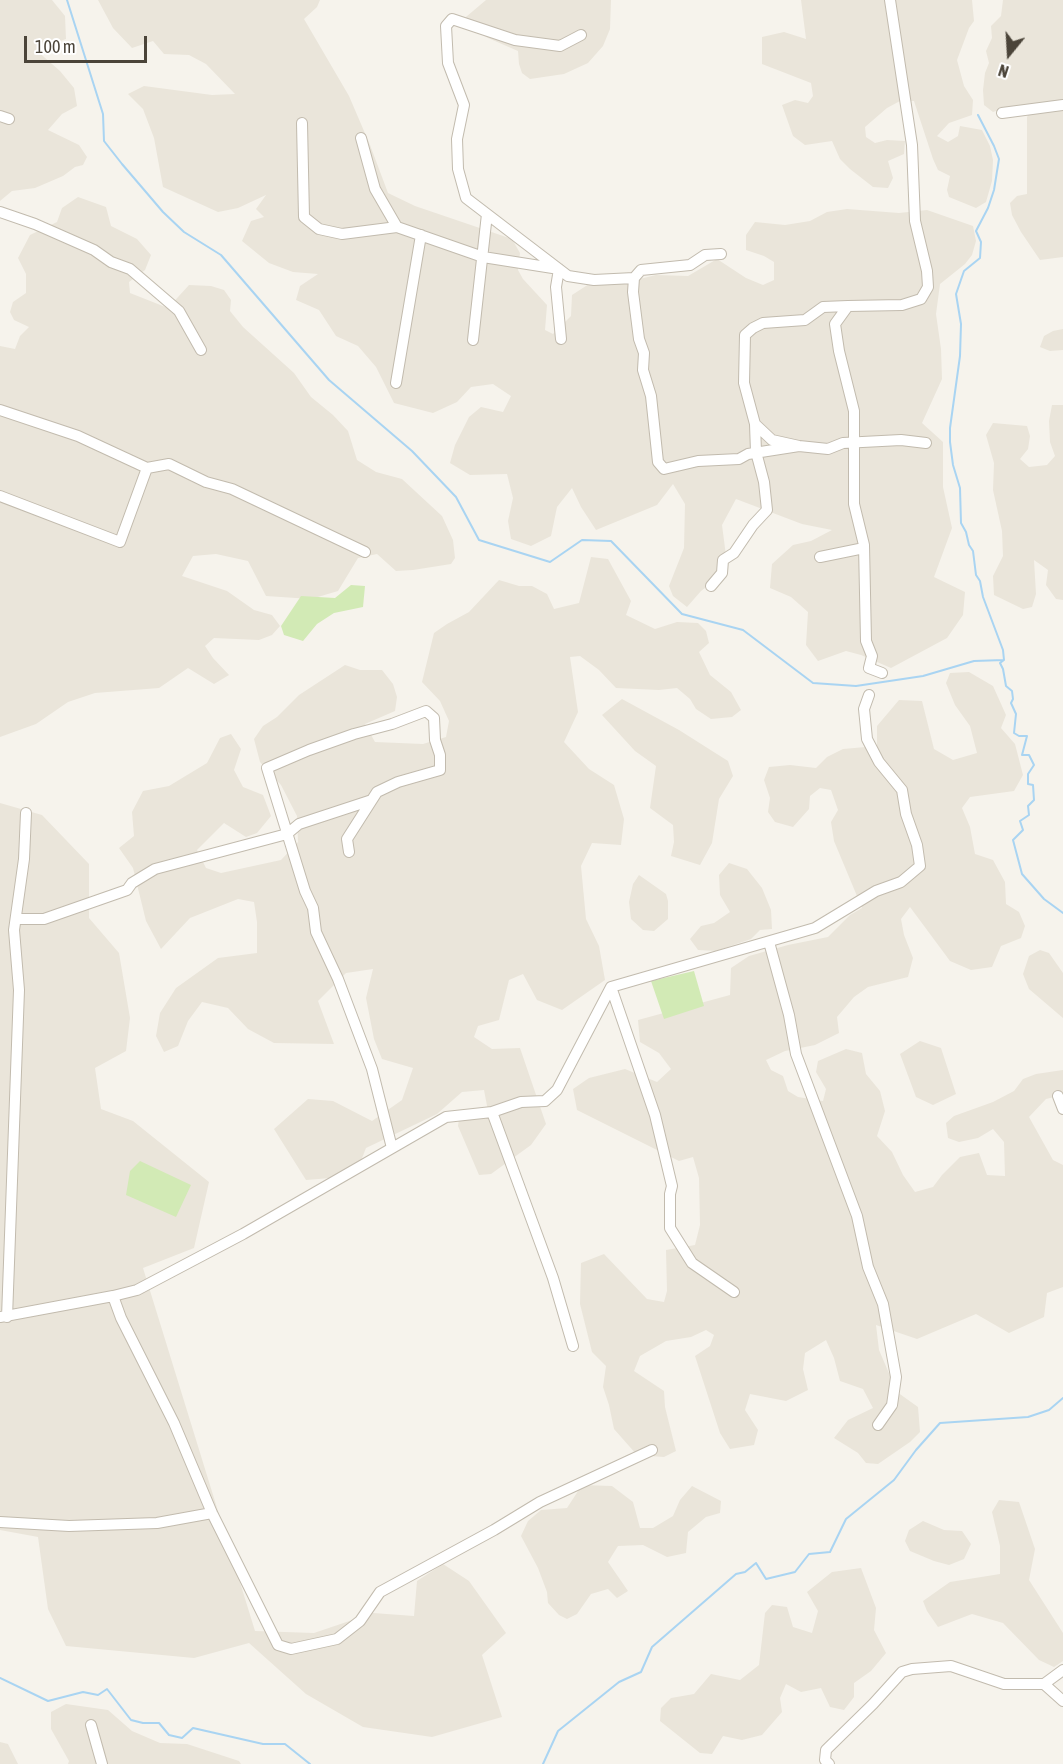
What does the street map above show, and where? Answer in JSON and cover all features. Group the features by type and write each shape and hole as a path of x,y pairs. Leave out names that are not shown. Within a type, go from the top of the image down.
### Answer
{"street":[{"path":"711,586 722,573 723,560 734,553 753,525 767,510 764,482 756,452 756,424 744,384 746,334 763,323 805,320 823,307 902,304 921,299 928,287 927,271 915,221 912,145 890,0"},
{"path":"581,35 560,46 515,40 452,19 446,26 448,63 464,105 457,139 458,169 466,198 568,276 594,280 634,278"},
{"path":"1002,114 1063,105"},
{"path":"302,123 304,217 320,229 342,234 397,227 483,257 559,269"},
{"path":"361,138 375,189 397,227"},
{"path":"0,212 94,250 111,262 130,269 179,311 201,350"},
{"path":"473,340 487,214"},
{"path":"396,383 421,235"},
{"path":"721,254 705,255 690,265 641,270 634,278 633,292 639,339 644,353 643,370 651,396 658,462 664,469 698,461 739,459 756,452 798,446"},
{"path":"559,269 556,286 561,339"},
{"path":"848,306 836,324 841,361 854,411 854,504 864,548 865,630 866,641 872,656 868,668 882,673"},
{"path":"0,411 78,436 147,468 169,464 206,482 242,494 365,552"},
{"path":"756,424 772,440 798,446 828,449 843,443 854,442 901,440 926,443"},
{"path":"0,496 120,542 147,468"},
{"path":"820,557 864,548"},
{"path":"26,813 24,860 14,930 19,990 3,1317 137,1290 190,1263 446,1118 492,1112 521,1102 545,1101 557,1090 611,987 815,928 876,891 901,882 920,866 917,845 906,814 902,790 879,762 867,739 864,709 869,695"},
{"path":"349,852 348,839 377,792 398,782 440,770 434,718 426,711 309,750 267,768 305,891 313,908 316,932 338,979 372,1069 392,1148"},
{"path":"15,919 44,919 127,890 132,883 155,869 287,834 299,824 372,800"},
{"path":"769,942 789,1015 796,1054 857,1216 868,1268 883,1304 896,1377 892,1405 878,1425"},
{"path":"611,987 655,1115 672,1186 670,1228 692,1263 734,1292"},
{"path":"1059,1096 1063,1109"},
{"path":"492,1112 553,1278 573,1346"},
{"path":"113,1296 121,1318 174,1423 212,1513 278,1645 291,1649 337,1639 360,1621 380,1592 494,1530 540,1502 652,1450"},
{"path":"0,1522 69,1526 157,1523 212,1513"},
{"path":"829,1764 825,1760 826,1750 902,1672 951,1666 1004,1684 1044,1684 1063,1670"},
{"path":"1044,1684 1063,1701"},
{"path":"91,1725 102,1764"}],"shaded area":[{"path":"0,0 52,0 65,16 66,39 36,50 60,71 74,88 77,106 62,114 48,130 79,145 87,157 83,165 75,167 63,176 35,188 12,191 0,201"},
{"path":"98,0 320,0 317,7 304,19 349,96 388,193 415,206 512,239 520,253 518,270 523,279 547,305 545,330 553,334 571,316 572,295 589,284 623,283 656,275 688,276 717,259 746,278 763,285 774,280 774,262 746,250 746,235 755,222 785,225 810,221 827,212 847,209 899,213 927,210 973,226 976,241 972,255 965,264 940,284 936,314 942,379 922,423 943,442 943,487 952,528 934,577 965,592 963,615 947,638 891,668 846,651 818,661 806,645 808,612 791,597 770,588 772,564 793,545 811,541 832,530 802,524 736,499 722,525 728,571 701,591 687,607 673,596 669,586 684,548 685,504 673,484 657,505 596,530 572,488 557,507 551,536 531,546 511,539 508,521 513,498 507,474 470,475 450,463 455,445 469,417 481,407 503,412 511,396 493,384 471,387 457,402 433,413 394,403 376,367 358,346 336,336 319,310 296,300 300,286 318,274 293,272 269,263 242,241 251,221 264,217 256,209 266,195 238,208 218,212 163,187 154,138 143,109 128,94 144,86 212,95 235,94 206,64 189,55 164,54 153,41 132,48 113,28"},
{"path":"486,0 611,0 610,29 603,46 588,63 564,74 530,79 522,73 518,51 460,22"},
{"path":"801,0 972,0 974,21 957,60 964,86 973,100 972,115 949,123 937,136 948,142 958,136 960,126 982,130 990,146 993,160 992,181 986,202 976,208 949,197 947,190 950,176 938,170 914,101 900,101 887,108 865,127 866,137 875,143 887,140 905,141 904,154 888,161 893,178 888,188 873,187 850,169 840,159 832,141 805,145 793,136 782,105 795,100 808,103 813,96 811,83 762,64 762,37 784,32 806,39"},
{"path":"1003,0 1063,0 1063,257 1040,260 1012,215 1010,203 1017,196 1027,194 1027,117 1034,105 1008,107 993,112 984,105 985,73 989,63 986,51 992,38 991,26 1001,16"},
{"path":"78,197 106,207 111,226 137,239 151,255 145,270 129,282 130,293 168,308 189,285 211,286 224,290 231,300 230,311 243,327 294,373 311,397 348,431 357,460 376,472 402,479 442,516 453,540 455,558 451,564 396,571 377,554 358,558 338,591 311,599 266,596 248,561 216,554 193,556 182,576 227,591 254,610 272,615 280,626 272,635 259,640 214,638 205,646 229,675 214,684 188,668 159,688 95,693 68,702 36,724 0,737 0,346 15,349 20,336 29,327 14,320 10,312 13,302 26,293 26,274 18,258 30,235 57,222 62,208"},
{"path":"1063,329 1063,350 1050,351 1040,347 1044,336"},
{"path":"1052,405 1063,405 1063,600 1056,599 1046,585 1048,570 1034,560 1036,594 1032,607 1023,609 994,595 993,576 1003,556 1002,531 993,490 994,463 986,435 993,423 1027,426 1030,436 1028,449 1020,459 1029,467 1047,465 1055,456 1050,442 1049,421"},
{"path":"591,557 608,559 631,601 626,615 655,629 677,622 698,623 706,631 709,643 699,652 710,675 731,692 741,710 732,717 711,719 696,709 690,699 677,688 659,690 616,688 599,670 580,656 570,657 578,712 564,742 589,769 614,785 624,819 621,845 592,843 581,866 586,919 599,946 605,980 562,1010 537,1000 523,974 509,980 499,1020 478,1026 474,1037 492,1049 520,1048 546,1124 531,1145 491,1174 479,1175 458,1126 459,1119 488,1111 484,1090 462,1092 437,1114 366,1148 355,1176 306,1180 274,1129 308,1099 333,1101 372,1121 402,1100 413,1068 382,1059 374,1039 366,998 373,969 346,973 318,1001 334,1044 274,1043 248,1029 228,1008 202,1002 188,1021 178,1046 164,1052 156,1036 160,1013 176,988 218,958 257,953 257,922 254,902 238,899 190,918 161,949 146,921 133,868 119,848 134,836 132,812 143,791 169,786 207,763 220,738 231,734 241,749 234,770 243,787 263,795 271,816 257,833 246,837 224,823 197,850 206,868 221,873 281,860 298,842 297,816 281,785 260,762 254,739 263,726 277,717 299,695 345,665 360,670 382,670 393,684 397,697 395,711 365,724 375,742 423,744 446,737 449,721 440,701 422,682 434,633 469,612 499,580 519,586 532,586 547,594 554,609 579,603"},
{"path":"969,672 993,686 1006,715 1001,728 1015,744 1023,775 1014,791 970,797 962,808 970,827 975,854 993,860 1005,882 1006,904 1019,912 1025,926 1021,938 1001,946 992,967 971,970 950,961 910,907 901,919 904,935 913,958 908,977 868,987 854,997 837,1017 839,1033 815,1045 785,1051 766,1060 771,1070 783,1076 788,1091 798,1097 823,1101 826,1089 816,1072 818,1061 846,1049 862,1053 866,1074 880,1091 885,1111 877,1136 892,1152 903,1175 915,1192 933,1187 960,1157 979,1153 987,1175 1005,1176 1004,1142 993,1129 978,1138 959,1142 948,1138 946,1123 954,1116 993,1102 1014,1091 1023,1079 1036,1074 1063,1070 1063,1095 1046,1099 1029,1117 1053,1160 1063,1165 1063,1287 1047,1293 1044,1317 1009,1333 976,1314 917,1339 876,1325 879,1350 897,1392 918,1407 920,1432 910,1442 878,1464 866,1463 858,1453 834,1438 848,1420 873,1408 863,1389 840,1381 826,1340 805,1353 803,1369 808,1390 786,1401 750,1394 745,1410 758,1430 754,1445 730,1449 720,1433 695,1356 710,1346 714,1335 706,1330 691,1337 666,1341 640,1356 634,1371 664,1391 665,1407 676,1451 664,1457 637,1455 614,1429 603,1387 606,1366 592,1352 580,1304 581,1263 604,1254 647,1299 664,1302 667,1291 666,1250 695,1245 700,1225 699,1178 693,1157 679,1161 577,1110 573,1089 589,1078 625,1069 657,1082 671,1069 659,1053 640,1042 638,1020 730,995 731,968 749,956 828,937 850,915 862,908 834,841 831,822 838,810 831,790 820,788 810,796 809,809 793,827 775,822 768,812 770,798 764,780 769,767 790,765 816,768 827,757 843,749 877,746 877,726 899,700 922,701 934,749 953,760 977,753 970,726 955,705 946,683 950,673"},
{"path":"622,699 679,730 728,761 733,776 719,799 712,843 700,865 671,856 674,842 673,825 650,808 656,766 635,751 602,715"},
{"path":"0,803 42,815 89,864 89,918 119,953 130,1018 126,1051 95,1068 101,1109 133,1121 209,1182 194,1248 143,1268 255,1631 314,1633 373,1613 414,1616 417,1581 443,1564 469,1581 506,1633 482,1655 502,1717 432,1737 363,1727 306,1694 249,1643 194,1658 66,1646 48,1609 38,1537 0,1530"},
{"path":"729,863 747,869 762,888 771,910 772,929 760,930 751,939 716,951 698,950 690,939 701,926 714,923 730,912 720,895 719,875"},
{"path":"639,875 666,894 668,901 668,919 654,931 643,930 631,919 629,902 633,884"},
{"path":"1040,950 1049,953 1063,973 1063,1018 1029,989 1023,974 1029,956"},
{"path":"920,1041 941,1048 956,1094 933,1105 916,1097 900,1054"},
{"path":"582,1485 612,1486 633,1502 640,1528 653,1528 673,1516 680,1500 692,1486 721,1501 720,1513 706,1517 688,1532 686,1553 667,1557 643,1545 618,1546 608,1562 628,1591 617,1598 608,1589 591,1594 577,1614 567,1619 559,1615 548,1603 547,1592 538,1568 521,1536 528,1521 541,1510 567,1508"},
{"path":"999,1500 1019,1502 1035,1549 1029,1580 1063,1633 1063,1661 1054,1667 1039,1660 1003,1623 972,1614 938,1627 923,1601 950,1582 1000,1574 1000,1546 992,1512"},
{"path":"923,1521 944,1530 962,1531 971,1544 964,1559 949,1565 910,1551 905,1541 909,1530"},
{"path":"861,1568 876,1608 874,1630 886,1653 871,1671 854,1683 854,1697 844,1710 830,1707 821,1688 801,1692 786,1684 780,1698 782,1712 762,1735 742,1740 723,1736 712,1754 700,1753 660,1721 661,1708 671,1698 694,1694 711,1674 740,1680 759,1665 765,1613 772,1605 787,1607 793,1627 812,1633 818,1611 807,1592 832,1572"},
{"path":"66,1704 108,1710 132,1731 160,1743 187,1744 239,1761 241,1764 68,1764 69,1761 51,1729 51,1712"},
{"path":"0,1742 8,1744 18,1764 0,1764"}],"green space":[{"path":"351,585 365,586 363,607 334,613 317,624 303,641 284,635 281,626 301,596 335,598"},
{"path":"694,971 704,1006 664,1019 651,981"},
{"path":"140,1161 191,1185 176,1217 126,1195 130,1171"}],"waterway":[{"path":"67,0 103,114 104,141 163,212 184,232 221,255 329,380 412,451 456,497 479,540 550,562 582,540 611,541 682,614 743,630 813,683 856,686 923,676 974,661 1004,660"},
{"path":"978,115 999,159 994,190 976,231 981,242 980,258 964,271 956,294 961,324 960,356 950,442 953,465 960,488 961,523 973,551 976,575 1003,650 1004,660 1000,663 1006,686 1012,691 1011,703 1016,714 1014,733 1027,736 1022,755 1029,755 1034,765 1028,774 1028,784 1033,785 1034,800 1028,806 1029,815 1020,821 1023,830 1013,840 1022,874 1044,899 1063,913"},
{"path":"543,1764 558,1731 619,1682 641,1672 652,1647 736,1574 745,1572 756,1563 766,1579 795,1572 809,1554 830,1552 846,1519 894,1480 940,1423 1028,1417 1049,1410 1063,1398"},
{"path":"0,1678 48,1701 83,1692 98,1695 107,1689 131,1720 159,1723 169,1735 182,1738 193,1728 263,1744 285,1744 310,1764"}]}
